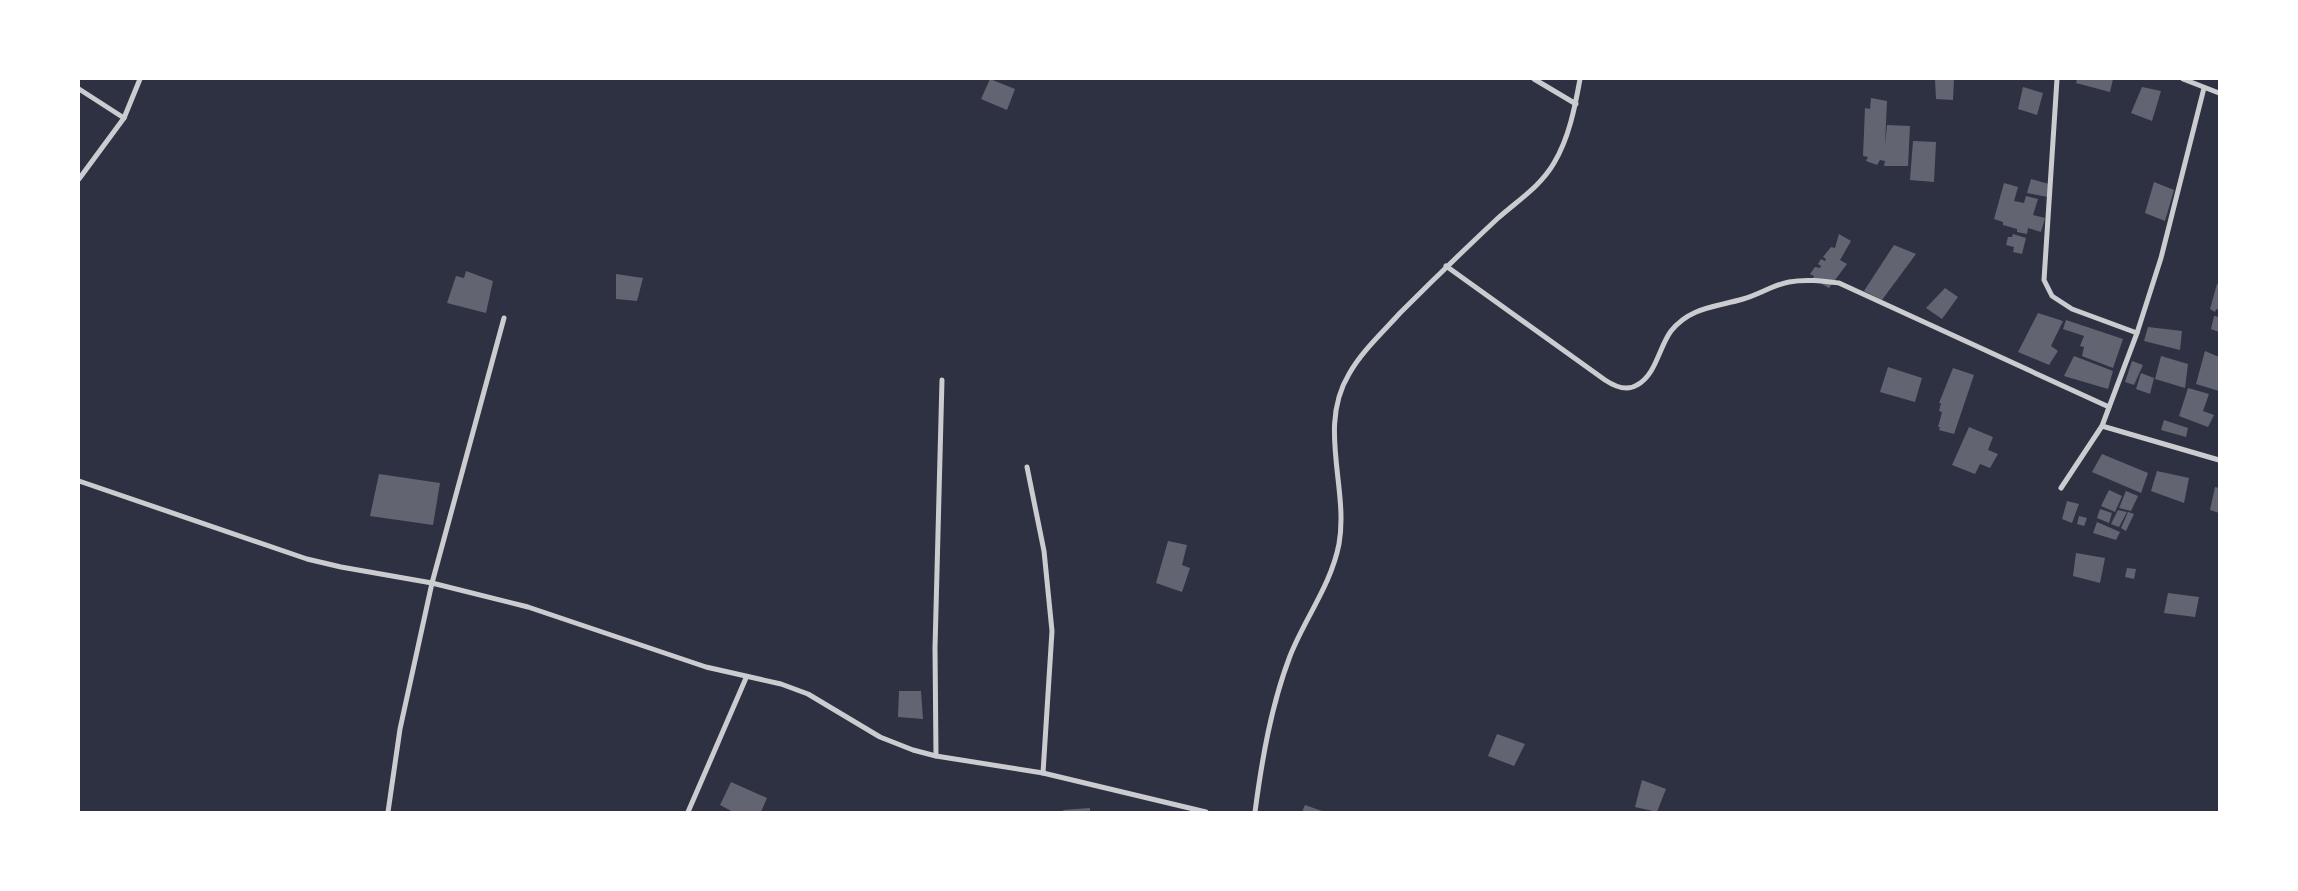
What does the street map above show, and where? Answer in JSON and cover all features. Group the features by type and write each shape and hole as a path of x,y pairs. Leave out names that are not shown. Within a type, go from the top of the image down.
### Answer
{"street":[{"path":"79,179 124,118 140,79"},
{"path":"1534,79 1576,104"},
{"path":"1255,812 1272,713 1290,656 1333,570 1340,541 1340,503 1335,421 1339,394 1363,353 1446,266 1530,192 1544,177 1564,143 1576,104 1580,79"},
{"path":"2057,79 2044,280 2052,296 2072,309 2137,333"},
{"path":"2183,79 2219,93"},
{"path":"2061,488 2102,426 2137,333 2161,258 2204,88"},
{"path":"79,89 124,118"},
{"path":"1446,266 1597,375 1619,388 1636,386 1649,373 1672,331 1691,313 1713,305 1742,299 1788,282 1816,280 1839,284 2110,407"},
{"path":"388,812 400,729 432,583 504,318"},
{"path":"936,756 935,648 942,380"},
{"path":"2102,426 2219,460"},
{"path":"1027,468 1044,551 1052,631 1043,773"},
{"path":"79,481 307,559 432,583 528,607 706,667 746,678 781,684 808,694 880,737 936,756 1043,773 1206,812"},
{"path":"688,812 746,678"}],"building":[{"path":"990,79 1015,89 1007,110 981,99"},
{"path":"1935,79 1954,79 1953,100 1936,99"},
{"path":"2077,79 2113,79 2110,92 2076,83"},
{"path":"2023,87 2043,93 2037,115 2018,109"},
{"path":"2142,87 2161,91 2152,121 2131,113"},
{"path":"1871,98 1887,101 1885,145 1887,125 1910,126 1908,166 1884,166 1885,161 1880,160 1877,165 1866,161 1868,157 1863,156 1865,108 1870,109"},
{"path":"1913,141 1936,142 1934,182 1910,180"},
{"path":"2031,179 2049,184 2048,197 2027,193"},
{"path":"2154,182 2174,190 2165,221 2145,213"},
{"path":"2004,183 2018,187 2014,201 2024,203 2026,196 2038,199 2033,215 2045,218 2041,232 2028,228 2027,234 2017,232 2017,229 2003,225 2003,222 1994,219"},
{"path":"1839,234 1851,241 1840,260 1847,264 1829,288 1813,279 1814,276 1810,274 1815,267 1820,268 1821,266 1818,264 1821,259 1825,261 1826,259 1823,257 1831,247 1835,248"},
{"path":"2013,234 2026,238 2022,254 2013,252 2014,247 2006,245 2008,237 2012,237"},
{"path":"1894,245 1916,254 1882,300 1864,291"},
{"path":"466,271 493,281 486,313 447,303 456,276 464,278"},
{"path":"616,274 643,278 637,301 616,299"},
{"path":"2217,284 2219,284 2219,310 2216,309 2215,312 2210,309"},
{"path":"1945,288 1958,297 1942,319 1926,308"},
{"path":"2038,313 2063,321 2051,346 2058,351 2049,365 2018,352"},
{"path":"2214,316 2219,317 2219,332 2211,329"},
{"path":"2066,320 2123,339 2113,368 2082,356 2084,347 2080,346 2084,336 2063,329"},
{"path":"2148,327 2182,331 2180,350 2144,341"},
{"path":"2205,351 2219,357 2219,391 2196,384"},
{"path":"2074,356 2113,371 2108,389 2064,376"},
{"path":"2161,356 2188,364 2185,388 2155,379"},
{"path":"2132,361 2143,365 2134,385 2125,382"},
{"path":"1888,367 1922,378 1915,402 1880,392"},
{"path":"1953,368 1974,375 1954,434 1939,430 1940,427 1938,427 1942,412 1939,411 1941,403 1939,403"},
{"path":"2141,373 2154,378 2150,394 2136,389"},
{"path":"2188,388 2209,394 2203,411 2214,415 2208,427 2179,416"},
{"path":"2164,420 2188,428 2186,437 2161,430"},
{"path":"1969,427 1993,437 1988,450 1998,454 1990,468 1980,464 1975,474 1952,465"},
{"path":"2102,454 2148,473 2141,493 2092,472"},
{"path":"2157,471 2189,478 2184,503 2151,491"},
{"path":"379,474 440,483 433,525 370,516"},
{"path":"2215,487 2219,488 2219,513 2210,510"},
{"path":"2109,490 2122,496 2115,512 2101,506"},
{"path":"2126,491 2138,496 2131,511 2119,508"},
{"path":"2067,501 2079,504 2072,523 2062,519"},
{"path":"2100,509 2112,513 2109,523 2097,518"},
{"path":"2118,510 2127,512 2119,527 2111,524"},
{"path":"2128,512 2134,514 2126,531 2121,528"},
{"path":"2079,516 2087,518 2084,526 2077,524"},
{"path":"2097,522 2120,532 2116,540 2093,533"},
{"path":"1168,541 1187,545 1182,565 1190,568 1182,592 1156,583"},
{"path":"2076,553 2105,558 2100,583 2073,576"},
{"path":"2127,568 2136,569 2134,579 2125,577"},
{"path":"2168,593 2199,597 2195,617 2164,613"},
{"path":"899,691 921,691 923,719 898,717"},
{"path":"1497,734 1525,744 1514,766 1488,756"},
{"path":"1642,780 1666,789 1657,812 1635,807"},
{"path":"731,782 767,798 761,812 733,812 720,805"},
{"path":"1305,805 1325,812 1302,812"},
{"path":"1090,808 1090,812 1064,812 1063,810"}]}
